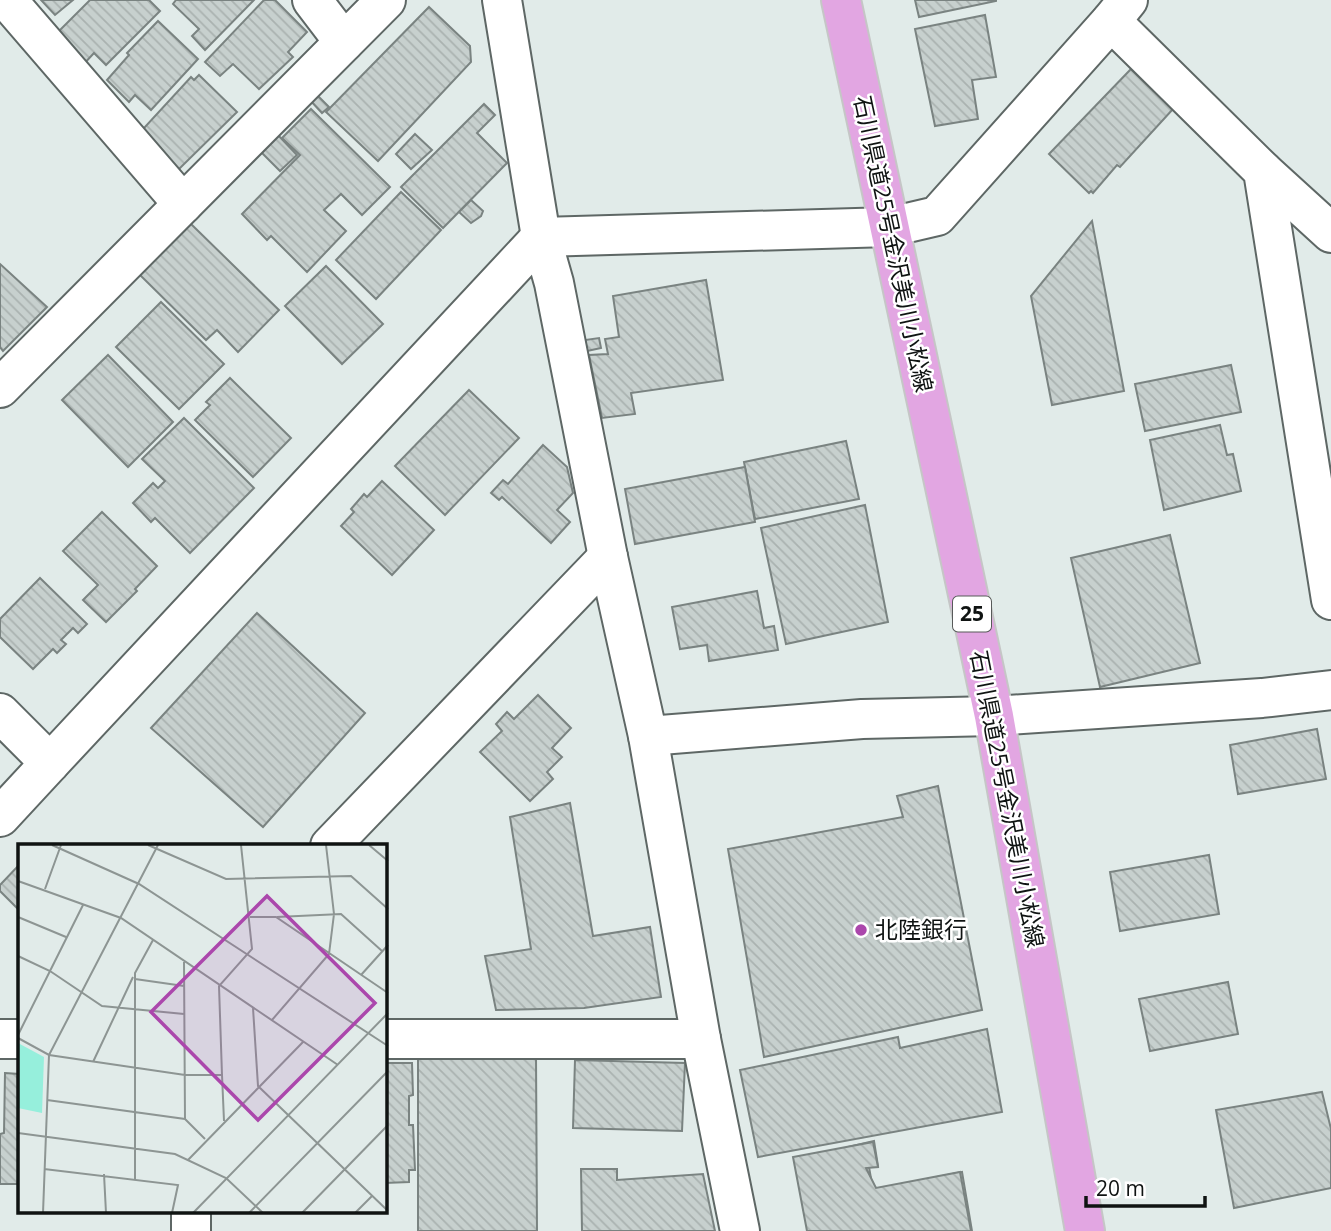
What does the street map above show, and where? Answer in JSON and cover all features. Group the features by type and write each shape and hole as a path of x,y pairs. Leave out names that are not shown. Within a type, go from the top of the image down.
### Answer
{"main road":[{"name":"石川県道25号金沢美川小松線","path":"841,0 994,716 1086,1231"}],"street":[{"path":"7,0 183,204"},
{"path":"312,0 344,42"},
{"path":"0,388 386,0"},
{"path":"502,0 541,237 554,283 608,557 648,736 701,1039 740,1231"},
{"path":"0,817 541,237 890,228 937,216 1119,11 1263,171 1331,233"},
{"path":"1263,171 1331,600"},
{"path":"332,844 608,557"},
{"path":"648,736 862,719 994,716 1262,698 1331,690"},
{"path":"0,713 50,763"},
{"path":"0,1039 18,1039"},
{"path":"387,1039 701,1039"}],"building":[{"path":"41,0 73,0 55,15"},
{"path":"90,0 149,0 160,11 106,65 94,53 82,66 53,37"},
{"path":"176,0 254,0 205,50 192,36 199,29 173,4"},
{"path":"264,0 275,0 307,32 288,52 293,57 259,89 233,64 220,76 205,62"},
{"path":"915,0 996,0 996,1 919,17"},
{"path":"429,7 470,46 471,62 378,161 326,112"},
{"path":"985,15 996,77 972,80 978,119 935,126 915,29"},
{"path":"158,21 198,59 151,110 135,95 129,102 107,80 129,55 127,53"},
{"path":"1131,69 1173,109 1120,167 1117,165 1093,193 1089,193 1049,154"},
{"path":"199,75 237,112 176,172 132,141 191,77 194,80"},
{"path":"314,92 329,107 322,113 308,98"},
{"path":"484,104 495,115 477,133 507,163 443,228 401,187"},
{"path":"311,109 390,187 362,215 341,194 324,210 346,231 307,272 271,236 267,240 242,214 300,155 282,138"},
{"path":"277,134 297,155 280,171 260,151"},
{"path":"415,134 432,150 411,169 396,154"},
{"path":"401,192 441,230 376,299 336,260"},
{"path":"471,200 483,211 481,216 471,223 459,212"},
{"path":"1092,221 1124,391 1052,405 1031,296"},
{"path":"191,224 279,310 238,352 217,330 206,340 140,275"},
{"path":"0,264 47,307 3,351 0,347"},
{"path":"326,266 383,324 342,364 285,306"},
{"path":"706,280 723,380 631,393 635,414 602,418 589,355 608,354 605,339 619,337 613,296"},
{"path":"161,302 224,364 179,409 116,347"},
{"path":"599,338 601,348 587,351 585,340"},
{"path":"108,355 173,422 128,467 62,400"},
{"path":"1231,365 1241,412 1145,431 1135,384"},
{"path":"230,378 291,438 253,477 195,420 210,405 206,402"},
{"path":"469,390 519,438 445,515 395,466"},
{"path":"184,418 254,488 190,553 155,518 151,522 133,503 153,483 158,488 165,481 142,459"},
{"path":"1220,425 1227,455 1233,454 1241,491 1164,510 1150,440"},
{"path":"846,441 859,499 755,519 744,462"},
{"path":"543,445 567,467 573,493 557,510 570,522 551,543 502,497 499,500 491,493 503,480 508,484"},
{"path":"745,467 755,522 635,544 625,489"},
{"path":"382,481 434,530 392,575 341,526 354,512 351,509 364,494 367,497"},
{"path":"865,505 888,622 786,644 761,528"},
{"path":"102,512 157,566 106,622 83,600 98,585 63,551"},
{"path":"1170,535 1200,663 1100,687 1071,558"},
{"path":"40,578 87,624 78,633 73,628 61,640 66,644 57,653 53,649 33,669 0,637 0,619"},
{"path":"757,591 764,628 774,626 778,650 709,661 707,645 680,649 672,607"},
{"path":"257,613 365,713 263,827 151,728"},
{"path":"538,695 571,728 552,748 562,757 547,772 553,779 530,801 480,752 502,731 496,724 507,712 514,719"},
{"path":"1317,729 1326,779 1238,794 1230,745"},
{"path":"938,786 982,1010 764,1057 728,849 903,817 897,796"},
{"path":"570,803 593,936 650,927 661,997 584,1008 496,1010 485,956 531,949 510,817"},
{"path":"1209,855 1219,914 1120,931 1110,872"},
{"path":"18,866 18,909 0,891 0,885"},
{"path":"1228,982 1238,1034 1150,1051 1139,999"},
{"path":"987,1029 1002,1112 758,1157 740,1070 898,1037 900,1048"},
{"path":"536,1056 537,1231 418,1231 418,1057"},
{"path":"575,1060 685,1063 682,1131 573,1128"},
{"path":"387,1063 412,1063 413,1095 409,1096 409,1125 413,1125 415,1170 409,1170 409,1182 387,1183"},
{"path":"5,1073 18,1074 18,1184 0,1184 0,1134 4,1133"},
{"path":"1322,1092 1331,1129 1331,1188 1234,1208 1216,1110"},
{"path":"874,1141 878,1166 869,1167 873,1190 962,1172 972,1231 864,1231 848,1147"},
{"path":"873,1142 878,1167 866,1168 876,1188 960,1172 971,1231 807,1231 793,1157"},
{"path":"581,1169 617,1169 617,1180 703,1174 715,1231 582,1231"}],"place":[{"name":"北陸銀行","path":"861,930"}]}
